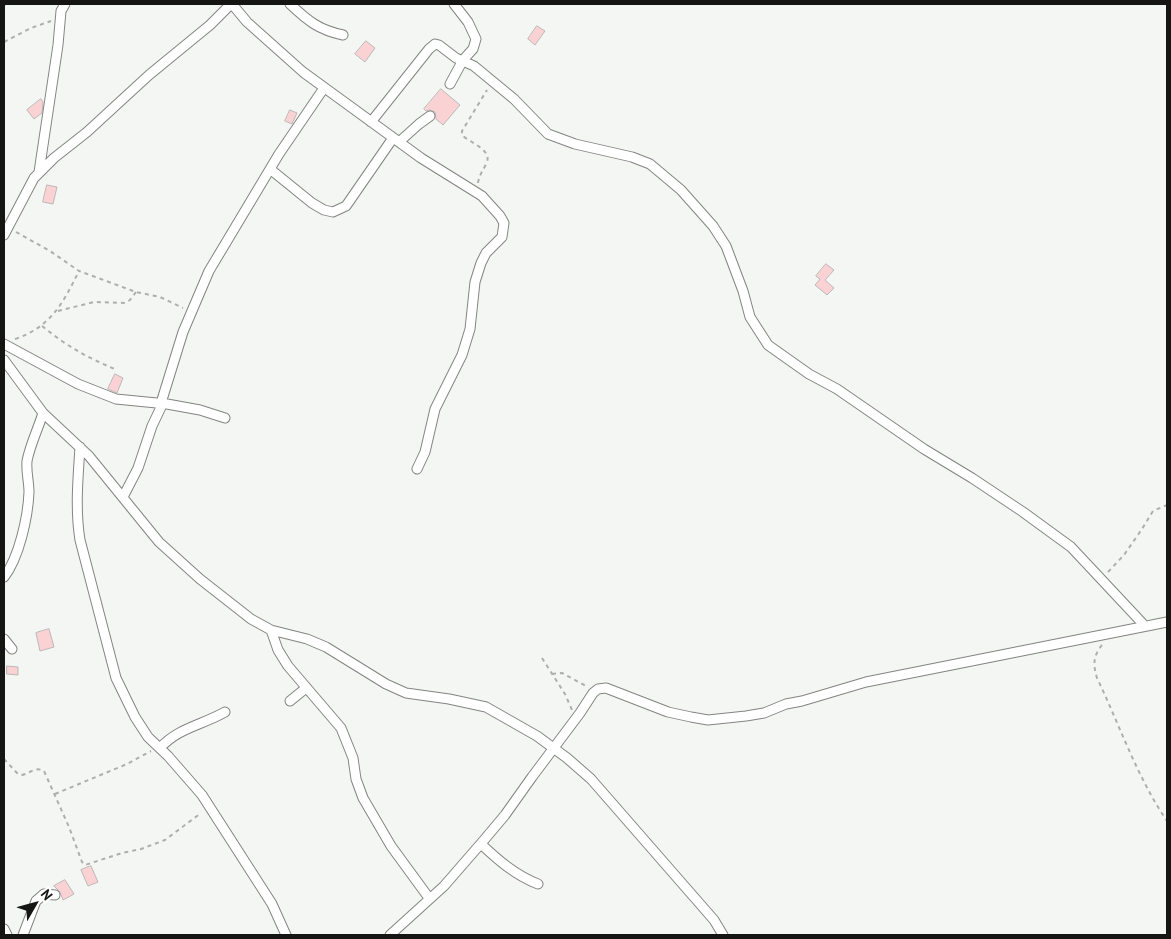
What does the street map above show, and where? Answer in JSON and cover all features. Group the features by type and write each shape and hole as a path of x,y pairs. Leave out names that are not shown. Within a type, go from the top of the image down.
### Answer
{"street":[{"path":"39,172 58,45 61,11 65,4"},
{"path":"5,231 25,192 39,172 232,4 247,22 303,72 396,140 480,195 500,216 504,223 502,237 486,253 481,263 476,282 470,329 462,355 435,409 425,452 417,469"},
{"path":"290,4 316,26 329,32 344,35"},
{"path":"450,84 463,60 473,49 476,39 468,22 456,5"},
{"path":"371,122 388,98 401,85 432,46 439,45 487,77 514,99 548,134 575,144 632,157 650,164 681,190 713,226 726,246 743,291 750,317 768,345 809,374 837,389 924,449 972,478 1071,547 1145,626"},
{"path":"123,496 138,468 162,403 183,332 209,271 270,169 324,88"},
{"path":"270,169 312,203 324,210 333,212 346,206 396,140 430,116"},
{"path":"8,342 78,384 116,399 162,403 200,410 225,418"},
{"path":"4,360 43,414 80,447 123,496 159,542 251,619 271,630 307,639 326,647 386,684 406,693 486,707 537,736 591,779 607,796 714,920 723,935"},
{"path":"4,577 11,567 16,553 25,518 29,494 27,462 43,414"},
{"path":"80,447 77,524 116,678 131,710 148,737 186,776 209,806 272,904 286,935"},
{"path":"390,935 444,886 481,844 575,721 593,693 599,689 606,688 668,712 708,720 725,718 764,713 786,704 866,682 928,668 1167,622"},
{"path":"271,630 278,650 288,666 341,728 353,758 356,779 364,798 391,846 429,898"},
{"path":"4,639 12,649"},
{"path":"290,701 306,688"},
{"path":"160,748 176,733 211,720 225,712"},
{"path":"481,844 504,865 526,880 538,884"},
{"path":"24,935 36,901 44,894 55,895"},
{"path":"4,929 7,935"}],"path":[{"path":"4,42 31,28 60,18"},
{"path":"480,195 478,181 488,156 466,139 462,135 462,131 487,90 487,77"},
{"path":"5,231 50,251 79,271 136,292 160,297 192,312"},
{"path":"8,342 32,333 57,312 79,271"},
{"path":"57,312 94,302 125,303 136,292"},
{"path":"41,326 70,348 116,370"},
{"path":"1102,579 1124,554 1152,511 1167,505"},
{"path":"1111,634 1094,658 1097,678 1153,799 1167,820"},
{"path":"542,658 568,698 575,721"},
{"path":"552,674 562,673 582,685 599,689"},
{"path":"55,794 128,764 160,748"},
{"path":"4,759 21,775 33,770 40,769 44,771 70,827 82,862 85,865 165,840 209,806"}],"building":[{"path":"537,26 545,31 535,45 528,39"},
{"path":"366,41 375,48 365,62 355,54"},
{"path":"441,89 460,105 443,125 436,119 435,112 424,109"},
{"path":"41,99 43,102 42,113 34,119 27,110"},
{"path":"290,110 297,113 292,124 285,121"},
{"path":"47,185 57,187 53,204 43,202"},
{"path":"826,264 834,270 825,280 834,288 827,295 815,285 820,279 816,276"},
{"path":"115,374 123,378 117,393 108,389"},
{"path":"49,629 54,647 40,651 36,633"},
{"path":"7,666 18,667 18,675 7,674"},
{"path":"91,866 98,882 88,886 81,870"},
{"path":"65,880 74,894 63,900 60,892 54,886"}]}
